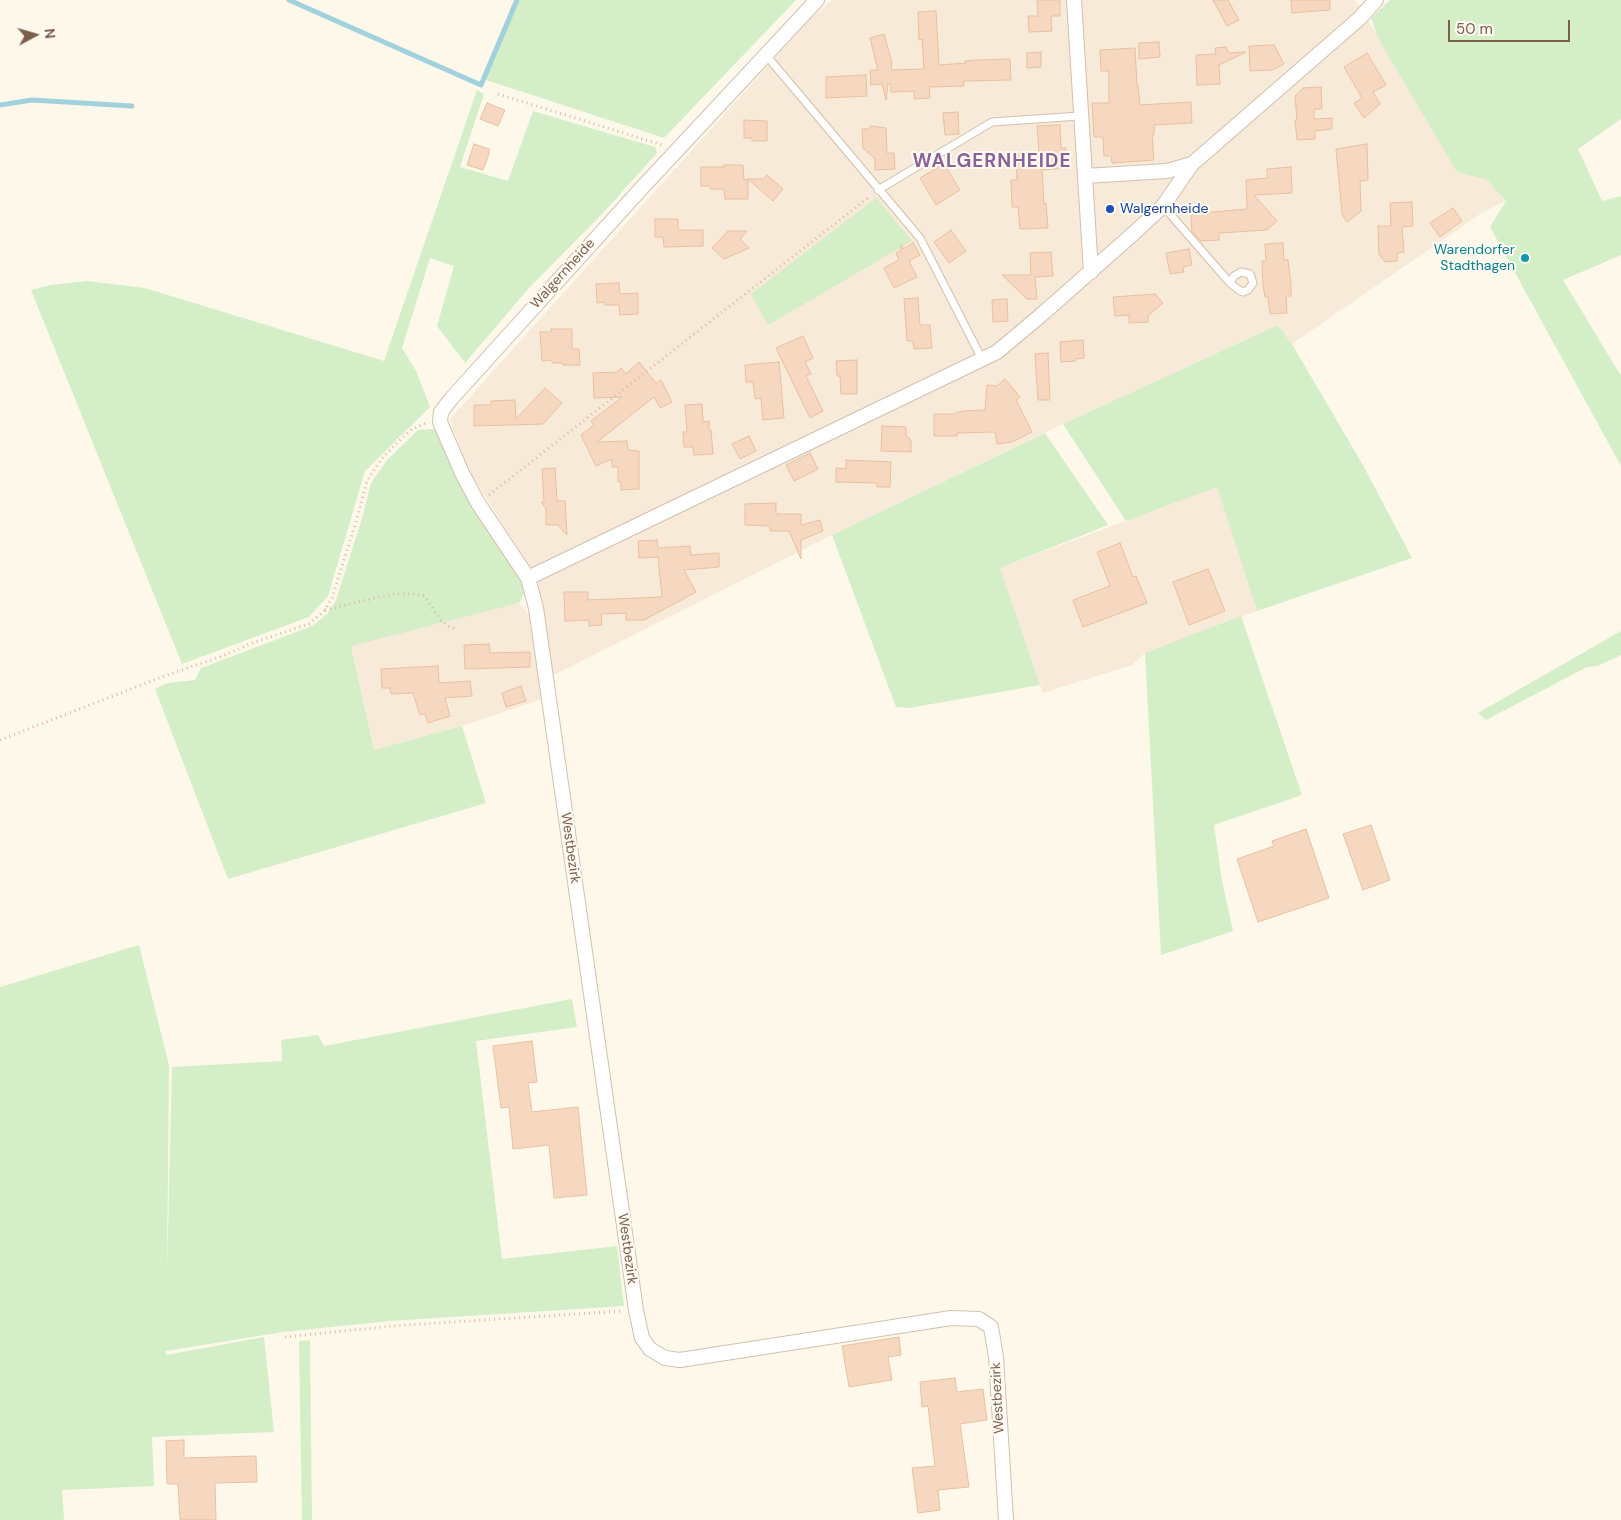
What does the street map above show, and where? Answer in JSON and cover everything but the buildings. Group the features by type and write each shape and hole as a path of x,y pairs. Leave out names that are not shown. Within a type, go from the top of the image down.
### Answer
{"street":[{"name":"Walgernheide","path":"440,422 441,412 451,399 817,0"},
{"path":"1074,0 1091,272"},
{"path":"440,422 462,473 478,503 528,578 996,352 1091,272 1164,206 1192,164 1360,18 1376,0"},
{"path":"1085,176 1167,171 1192,164"},
{"name":"Westbezirk","path":"528,578 536,608 636,1310 642,1338 650,1349 665,1358 680,1360 952,1318 979,1319 991,1327 996,1357 1006,1520"}],"lane":[{"path":"766,54 920,238 982,359"},
{"path":"878,190 992,122 1080,116"},
{"path":"1164,206 1230,283"}],"path":[{"path":"498,94 662,145 673,155"},
{"path":"478,503 878,190"},
{"path":"0,740 164,676 309,624 325,610 332,598 367,481 383,457 412,430 424,423 440,422"},
{"path":"325,610 379,597 415,594 424,596 441,620 448,626 456,629"},
{"path":"285,1337 393,1326 636,1310"}],"shaded area":[{"path":"832,0 1354,0 1360,6 1457,172 1487,180 1506,201 1483,212 1292,344 1278,325 1063,424 832,535 552,676 540,593 528,564 467,468 450,419 810,19"},
{"path":"1217,487 1257,611 1145,653 1132,665 1043,693 999,568"},
{"path":"519,603 531,617 542,699 462,726 374,750 351,645"}],"green space":[{"path":"514,0 796,0 664,138 483,79"},
{"path":"1390,0 1621,0 1621,119 1578,149 1602,201 1621,196 1621,255 1563,280 1621,376 1621,466 1490,227 1506,201 1487,180 1457,172 1378,38 1371,18"},
{"path":"477,90 484,94 460,167 508,181 533,111 655,147 657,153 604,212 529,288 465,363 437,326 454,266 430,258 402,348 416,371 430,407 365,471 328,596 309,617 182,664 31,290 50,285 87,281 145,288 384,361"},
{"path":"876,198 912,241 768,325 751,294"},
{"path":"1278,325 1292,344 1364,467 1412,558 1257,611 1217,487 1126,521 1063,424"},
{"path":"434,429 457,477 526,590 519,603 351,646 374,750 462,726 486,803 228,879 155,689 167,683 195,680 201,668 312,626 327,614 336,600 371,483 387,460 418,430"},
{"path":"1045,433 1108,525 1000,568 1040,685 909,708 896,707 832,535"},
{"path":"1241,616 1302,795 1214,825 1222,881 1233,931 1161,955 1145,653"},
{"path":"1621,631 1621,655 1598,666 1587,667 1486,720 1478,713"},
{"path":"139,945 169,1065 167,1274 172,1067 282,1061 281,1040 318,1035 324,1046 572,999 577,1027 476,1041 502,1259 617,1246 624,1306 390,1321 283,1332 166,1351 166,1355 264,1337 274,1432 152,1437 154,1486 62,1490 64,1520 0,1520 0,987"},
{"path":"310,1340 312,1520 302,1520 299,1341"}],"waterway":[{"path":"289,0 481,85 517,0"},
{"path":"0,105 32,100 132,106"}],"place":[{"name":"Walgernheide","path":"1110,209"},
{"name":"Warendorfer Stadthagen","path":"1525,258"}],"district":[{"name":"WALGERNHEIDE","path":"992,162"}]}
